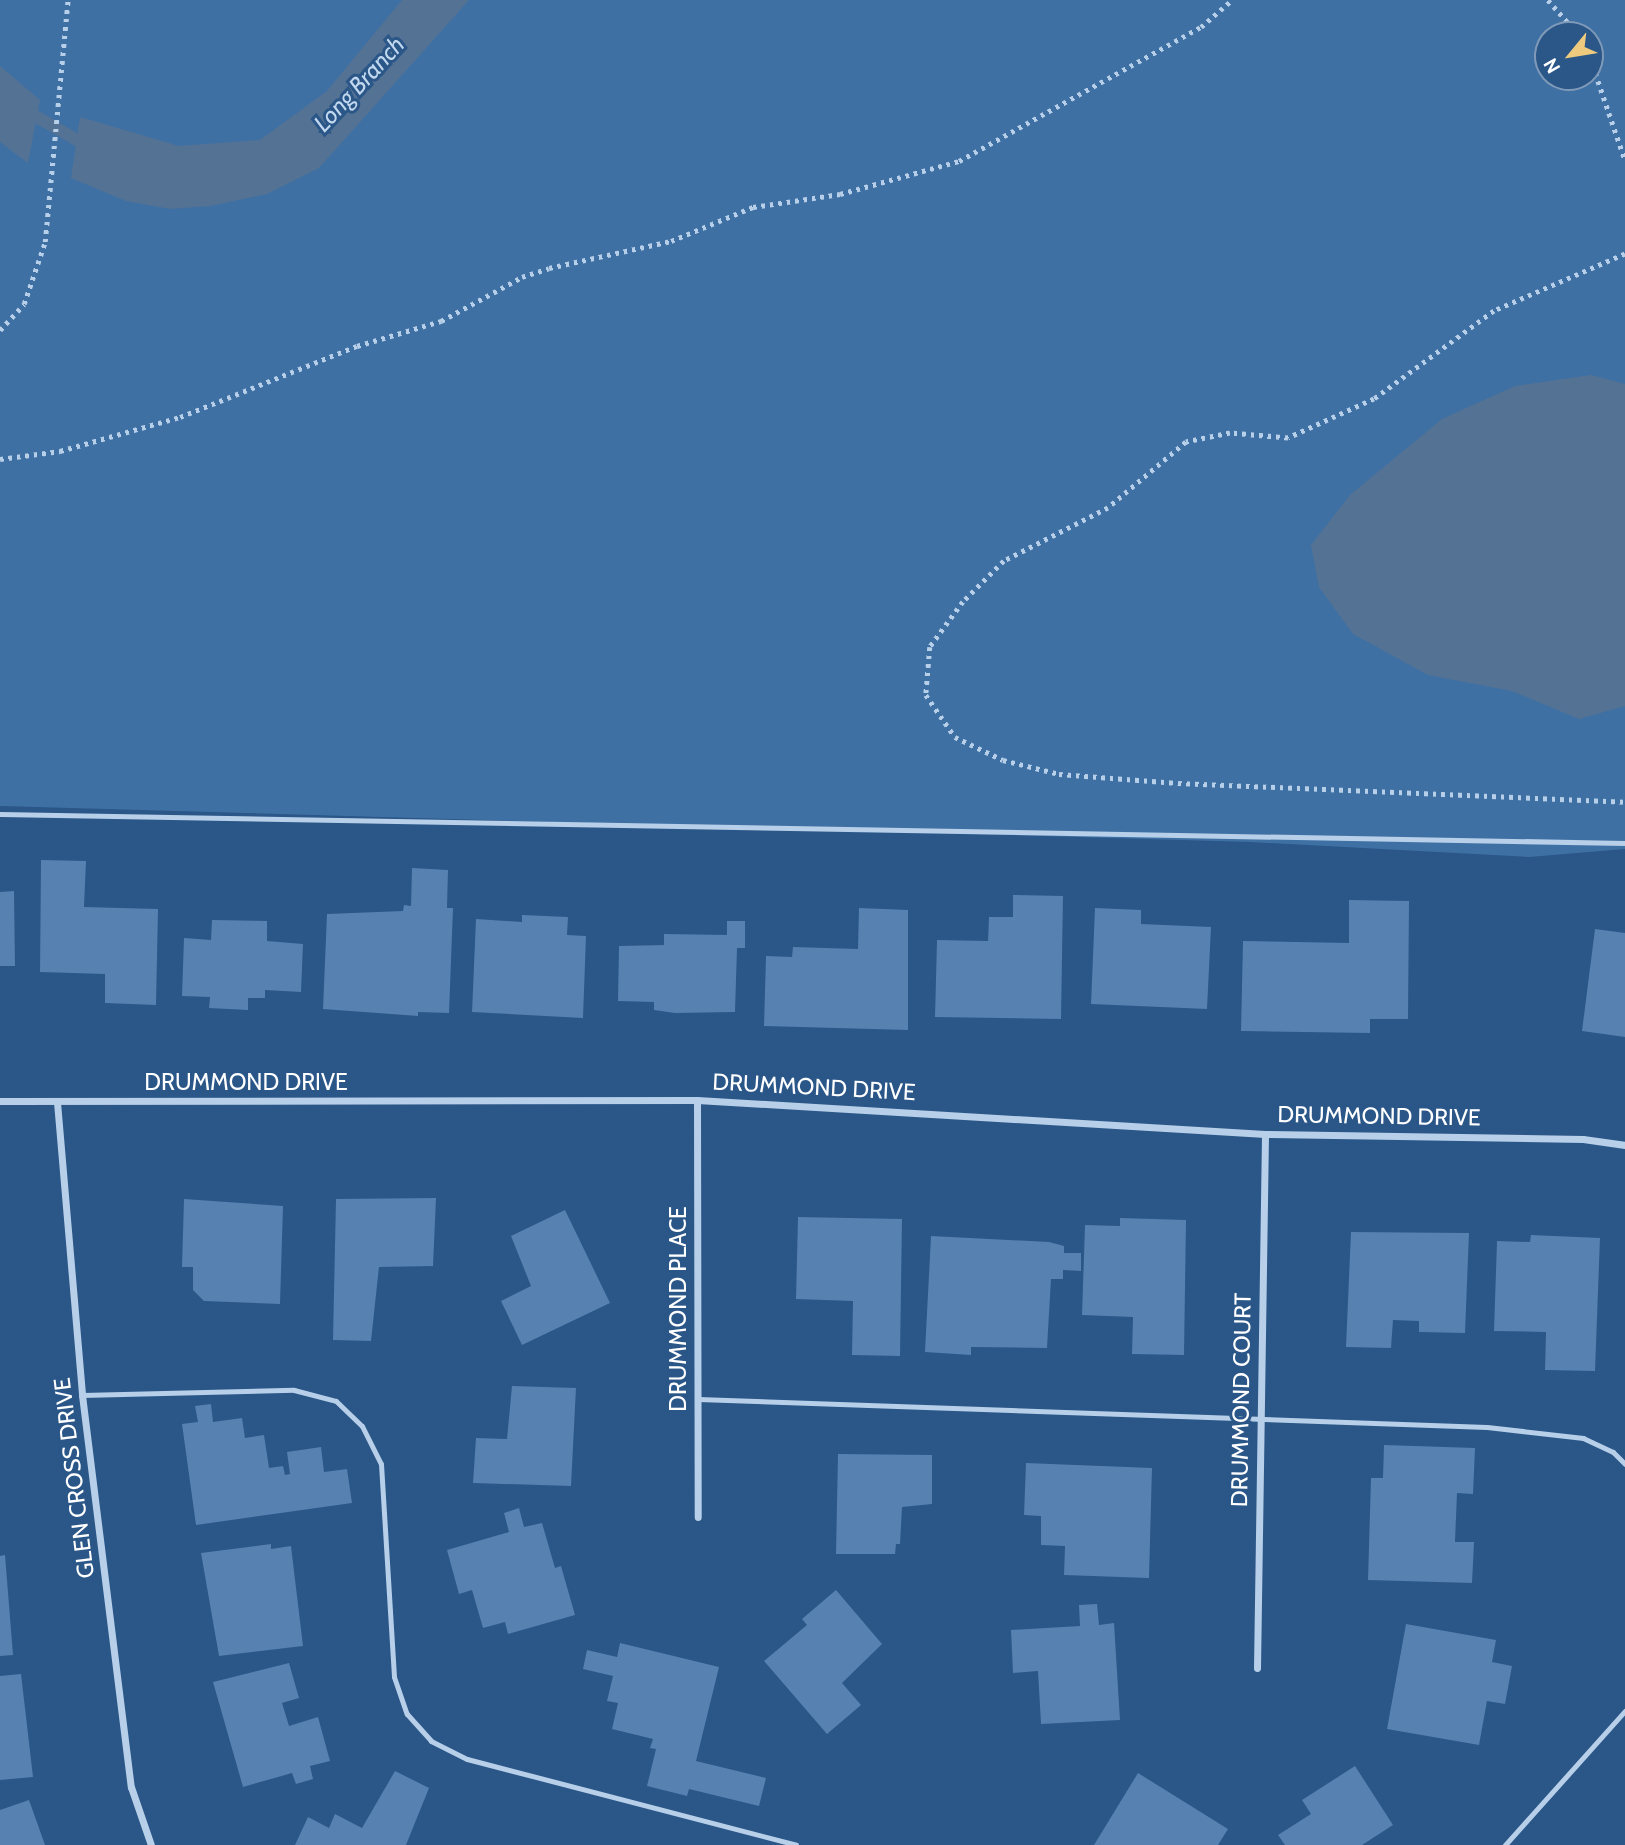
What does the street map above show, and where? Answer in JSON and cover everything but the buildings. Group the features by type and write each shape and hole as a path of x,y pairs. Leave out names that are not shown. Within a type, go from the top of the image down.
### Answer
{"street":[{"name":"DRUMMOND DRIVE","path":"0,1101 697,1100 1265,1134 1583,1139 1625,1145"},
{"name":"DRUMMOND PLACE","path":"697,1100 698,1517"},
{"name":"GLEN CROSS DRIVE","path":"57,1102 82,1395 131,1787 151,1845"},
{"name":"DRUMMOND COURT","path":"1257,1668 1265,1134"}],"lane":[{"path":"0,814 1625,843"},
{"path":"82,1395 294,1390 336,1401 362,1426 381,1464 394,1676 407,1714 430,1741 467,1759 796,1845"},
{"path":"698,1399 1260,1416 1487,1427 1583,1438 1613,1452 1625,1464"},
{"path":"1505,1845 1625,1711"}],"path":[{"path":"0,330 24,304 45,242 63,90 68,0"},
{"path":"0,459 60,451 180,417 357,346 441,321 522,277 549,268 671,241 753,208 840,194 959,161 1201,27 1232,0"},
{"path":"1548,0 1566,21"},
{"path":"1602,91 1625,160"},
{"path":"1625,254 1494,311 1374,399 1289,438 1230,433 1186,442 1108,508 1004,561 963,601 930,648 926,695 955,737 1003,760 1059,774 1178,783 1625,802"}],"shaded area":[{"path":"0,0 1625,0 1625,849 1529,857 1250,842 0,806"}],"water":[{"path":"402,0 469,0 319,168 267,194 210,206 170,209 126,201 71,178 80,117 179,146 260,140 327,91"},
{"path":"0,66 40,100 28,163 0,142"},
{"path":"1591,375 1625,384 1625,706 1579,719 1512,691 1428,675 1353,634 1319,587 1311,545 1350,495 1442,419 1515,386"}],"waterway":[{"name":"Long Branch","path":"0,96 91,148"}]}
